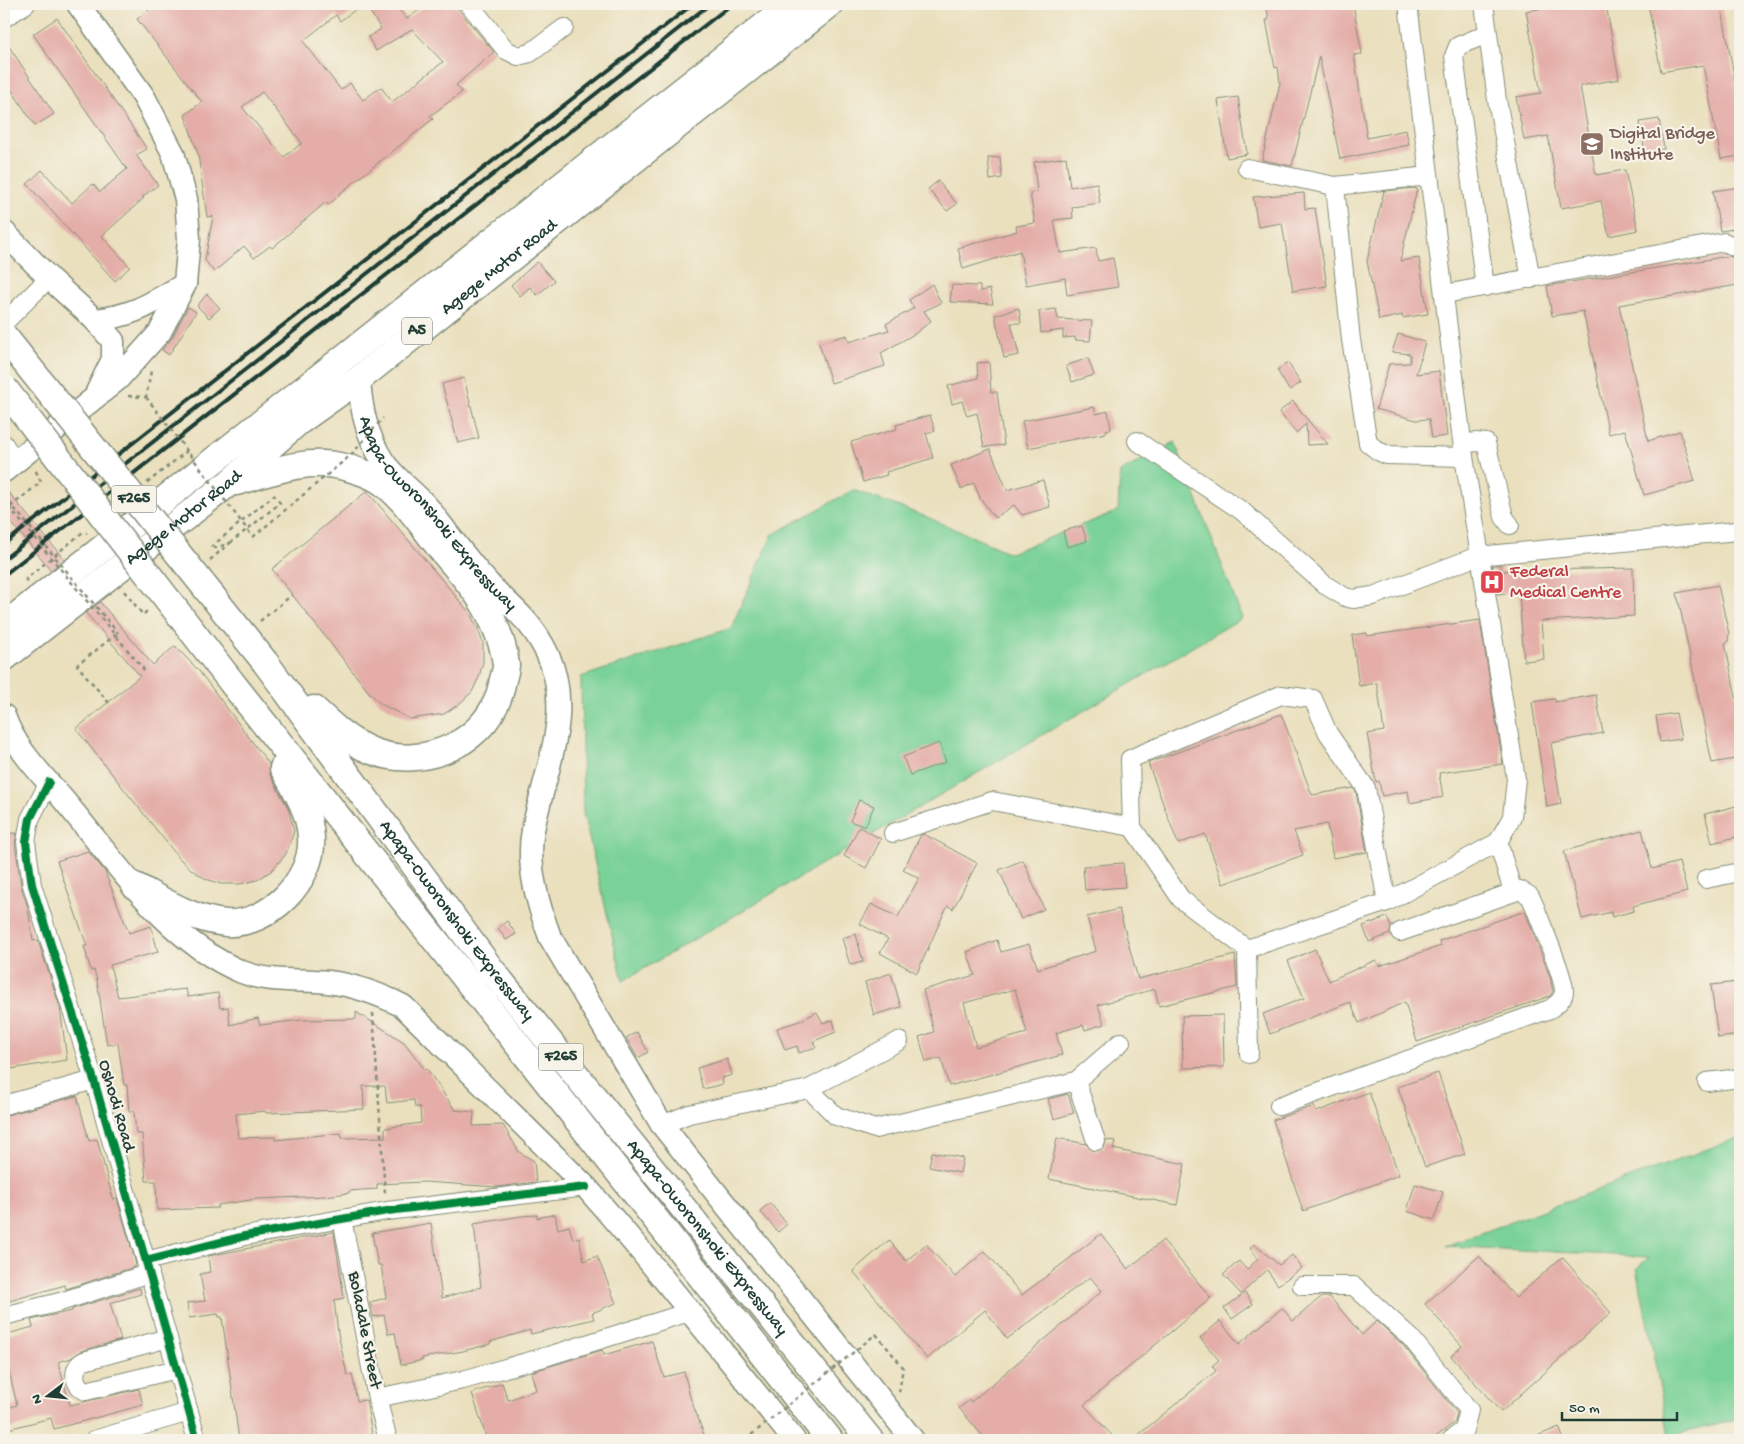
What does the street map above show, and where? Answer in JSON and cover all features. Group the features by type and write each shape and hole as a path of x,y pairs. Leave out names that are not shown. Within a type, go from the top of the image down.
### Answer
{"highway":[{"name":"Agege Motor Road","path":"4,658 230,484 297,423 359,378 792,4"},
{"name":"Agege Motor Road","path":"4,626 601,170 830,4"},
{"name":"Apapa-Oworonshoki Expressway","path":"4,336 265,662 490,968 870,1440"},
{"name":"Apapa-Oworonshoki Expressway","path":"4,388 233,684 830,1440"},
{"path":"230,484 280,469 308,465 339,465 378,480 406,506 486,607 498,634 506,666 501,693 490,717 454,748 428,755 398,757 373,752 344,737 265,662"},
{"path":"135,886 203,919 228,923 252,919 274,908 297,884 309,852 308,819 296,789 233,684"}],"main road":[{"path":"7,459 91,401 118,379 160,332 185,284 189,239 186,199 173,153 144,97 92,13 78,4"},
{"path":"4,232 49,278 95,320 113,341 112,359 104,379 91,401"},
{"path":"95,320 118,317 142,309 185,284"},
{"name":"Apapa-Oworonshoki Expressway","path":"359,378 361,411 383,462 427,508 488,583 528,620 547,653 556,676 558,726 551,764 533,832 533,872 540,910 550,937 662,1124 913,1440"},
{"path":"4,716 26,758 49,782 135,886 170,924 203,951 244,973 282,980 329,982 374,992 403,1006 586,1187 794,1440"},
{"path":"4,749 26,758"}],"street":[{"path":"4,18 26,4"},
{"path":"469,4 506,50 518,56 530,53 564,28"},
{"path":"1247,948 1386,902 1498,842 1512,817 1516,779 1498,660 1478,556 1408,4"},
{"path":"1484,4 1497,100 1531,279"},
{"path":"1485,287 1454,56 1458,46 1487,34"},
{"path":"1247,168 1335,186 1429,176"},
{"path":"1335,186 1351,340 1368,443 1387,455 1464,451 1476,442 1486,443 1504,517 1510,525"},
{"path":"1445,294 1724,242 1740,248"},
{"path":"4,322 49,278"},
{"path":"1137,441 1242,511 1325,585 1345,598 1362,599 1478,556 1622,541 1737,531 1740,533"},
{"path":"1247,948 1181,899 1132,827 1130,759 1281,695 1313,699 1328,733 1366,788 1386,902"},
{"name":"Oshodi Road","path":"49,782 30,819 26,842 32,884 94,1080 198,1440"},
{"path":"893,833 992,801 1132,827"},
{"path":"1498,842 1513,892"},
{"path":"1706,879 1740,872"},
{"path":"1279,1106 1550,1009 1556,1005 1564,991 1535,907 1525,893 1520,890 1400,932"},
{"path":"1247,948 1249,1054"},
{"path":"662,1124 689,1114 809,1089 899,1041"},
{"path":"809,1089 836,1116 875,1129 1076,1081 1121,1042"},
{"path":"1707,1082 1740,1078"},
{"path":"4,1104 94,1080"},
{"path":"1076,1081 1096,1141"},
{"path":"4,1316 245,1236 387,1211 586,1187"},
{"name":"Boladale Street","path":"342,1219 377,1398 388,1440"},
{"path":"1302,1286 1354,1286 1411,1338 1469,1410 1464,1430 1450,1440"},
{"path":"377,1398 482,1375 689,1312"},
{"path":"168,1338 84,1360 75,1369 76,1381 81,1389 86,1391 177,1369"},
{"path":"94,1440 189,1412"}],"path":[{"path":"146,397 240,523 253,537 352,454 383,418"},
{"path":"156,476 187,451"},
{"path":"4,512 40,482"},
{"path":"211,547 274,495 280,503 230,543"},
{"path":"4,496 118,633 78,665 108,703"},
{"path":"4,502 145,672"},
{"path":"26,579 83,532"},
{"path":"374,992 374,1044 387,1211"},
{"path":"745,1440 876,1334 902,1367"}],"green space":[{"path":"1175,442 1242,618 623,981 583,813 581,677 731,628 772,535 853,490 927,517 1010,553 1118,511 1120,472"},
{"path":"1740,1137 1740,1419 1669,1436 1637,1268 1649,1257 1446,1246"}],"building":[{"path":"156,4 363,4 340,21 336,15 303,41 341,90 350,83 363,100 381,87 392,102 443,62 412,29 376,51 368,37 381,29 365,4 394,4 407,19 427,4 454,4 494,52 456,85 462,92 430,116 433,119 328,205 326,202 272,248 270,246 254,258 244,246 214,272 205,260 213,216 207,217 198,154 185,115 202,102 137,19","holes":["262,92 302,143 284,157 242,107"]},
{"path":"1266,4 1353,4 1362,54 1354,55 1367,138 1406,130 1409,145 1340,159 1319,56 1292,166 1262,160 1280,83 1278,67 1275,68 1266,20 1269,20"},
{"path":"1568,4 1606,4 1619,79 1580,86 1596,175 1625,170 1638,230 1609,236 1601,201 1561,208 1548,136 1524,140 1516,97 1541,93 1526,11"},
{"path":"1648,4 1721,4 1740,109 1740,156 1721,159 1703,65 1661,72"},
{"path":"57,18 147,149 136,155 158,185 142,197 144,198 102,236 130,267 115,281 27,184 42,170 72,203 93,184 100,192 127,169 33,34"},
{"path":"4,39 54,114 35,126 4,78"},
{"path":"1238,97 1247,154 1227,158 1218,100"},
{"path":"1659,119 1664,149 1645,153 1640,122"},
{"path":"1000,157 1002,178 990,180 988,158"},
{"path":"1066,157 1070,187 1097,183 1100,203 1072,207 1073,218 1054,220 1060,253 1096,248 1098,261 1113,258 1118,287 1067,295 1065,278 1026,285 1020,251 963,269 958,248 1017,231 1016,226 1035,223 1030,193 1037,192 1034,162"},
{"path":"938,181 957,204 947,211 928,189"},
{"path":"1740,187 1740,228 1720,231 1713,191"},
{"path":"1417,189 1400,261 1419,258 1428,314 1402,318 1403,315 1379,320 1367,261 1384,191"},
{"path":"1304,193 1305,209 1315,208 1327,286 1293,291 1282,223 1258,227 1253,197"},
{"path":"1729,256 1734,258 1738,285 1619,305 1648,441 1680,431 1695,481 1644,495 1625,430 1609,434 1583,311 1552,316 1547,286"},
{"path":"537,262 554,281 537,295 530,287 520,296 511,285"},
{"path":"932,284 941,303 924,311 931,321 916,333 881,353 885,366 831,383 819,343 847,335 849,342 889,330 886,324 914,308 909,300"},
{"path":"952,285 980,286 980,291 990,289 993,304 950,302"},
{"path":"207,294 220,308 209,318 197,306"},
{"path":"188,307 196,312 169,355 162,350 172,338"},
{"path":"1019,308 1021,323 1011,323 1019,355 1004,358 995,315"},
{"path":"1056,309 1058,319 1092,321 1090,341 1075,340 1075,337 1063,338 1063,330 1041,333 1039,311"},
{"path":"1398,334 1425,342 1416,374 1439,371 1447,436 1432,438 1429,419 1416,420 1376,409 1389,364 1410,363 1410,354 1392,352"},
{"path":"1088,358 1094,375 1072,382 1066,366"},
{"path":"989,362 991,392 997,392 1004,445 984,447 977,413 967,416 962,401 952,404 948,386 978,378 977,363"},
{"path":"1288,363 1301,383 1289,390 1277,370"},
{"path":"464,378 479,438 458,443 442,384"},
{"path":"1293,401 1328,444 1307,445 1306,424 1296,433 1279,412"},
{"path":"1094,407 1096,414 1108,411 1111,429 1106,430 1106,433 1028,448 1022,421"},
{"path":"930,415 935,431 926,433 933,458 886,472 887,475 863,482 851,442 897,429 896,425"},
{"path":"990,449 1007,490 1043,480 1050,507 1022,515 1014,505 995,518 980,498 974,483 961,489 951,465"},
{"path":"4,487 64,559 51,570 4,514"},
{"path":"367,491 469,612 483,643 483,662 472,692 444,714 410,719 381,704 368,691 272,569"},
{"path":"1082,526 1087,541 1067,547 1063,531"},
{"path":"1492,565 1501,565 1501,571 1633,568 1634,616 1541,621 1544,659 1524,661 1519,593 1497,594"},
{"path":"1718,585 1729,634 1728,642 1725,643 1740,717 1740,758 1712,763 1677,593"},
{"path":"100,602 153,665 175,646 199,671 269,764 270,775 288,808 294,831 286,854 271,871 257,880 240,884 221,884 206,879 192,870 179,858 76,729 140,676 86,613"},
{"path":"1480,620 1503,764 1439,773 1443,797 1410,803 1408,791 1382,796 1379,781 1376,782 1367,734 1384,731 1377,683 1359,686 1352,635 1367,633 1367,636"},
{"path":"1596,695 1603,733 1551,743 1561,804 1547,807 1532,702 1555,699 1555,702"},
{"path":"1676,713 1681,739 1660,742 1656,716"},
{"path":"1281,714 1312,795 1353,788 1356,792 1367,852 1333,858 1327,824 1294,831 1303,855 1223,884 1205,834 1178,844 1148,763"},
{"path":"939,743 946,762 910,775 903,757"},
{"path":"859,800 874,806 865,827 850,821"},
{"path":"1740,805 1740,836 1712,843 1705,814"},
{"path":"859,827 881,839 866,868 844,856"},
{"path":"1642,830 1652,869 1679,862 1687,892 1633,906 1634,911 1612,917 1611,912 1582,919 1564,851"},
{"path":"17,833 15,843 21,886 28,908 33,941 38,940 60,1007 67,1060 4,1070 4,834"},
{"path":"924,834 977,863 953,909 948,906 943,915 917,973 880,953 888,939 860,924 871,904 898,917 919,878 903,870 921,835"},
{"path":"88,851 105,872 129,933 151,926 158,952 110,965 118,997 186,989 188,997 218,993 220,1008 228,1007 230,1025 258,1018 260,1025 301,1020 356,1019 356,1012 404,1042 425,1070 427,1069 455,1110 474,1112 473,1126 503,1125 519,1152 534,1161 536,1182 497,1187 425,1182 377,1184 377,1189 349,1191 349,1193 325,1196 257,1199 218,1205 218,1208 157,1210 156,1181 146,1181 142,1134 136,1134 134,1111 129,1112 127,1085 124,1085 118,1043 107,1045 97,980 94,970 91,971 84,946 87,946 57,861","holes":["363,1086 385,1086 387,1103 414,1100 415,1107 420,1107 421,1123 385,1128 385,1137 342,1138 341,1133 275,1140 275,1137 238,1138 236,1114 265,1111 266,1113 364,1109"]},
{"path":"1023,860 1044,909 1021,919 999,870"},
{"path":"1123,863 1125,887 1085,890 1083,866"},
{"path":"1119,909 1138,979 1235,955 1237,987 1159,1006 1155,989 1098,1005 1104,1024 1085,1030 1083,1025 1056,1033 1062,1055 949,1086 941,1058 926,1062 919,1037 934,1032 923,990 975,975 967,952 997,940 1001,952 1029,944 1038,969 1096,951 1087,917","holes":["1015,989 1027,1033 976,1047 964,1003"]},
{"path":"1525,911 1550,977 1553,991 1550,996 1417,1042 1405,1002 1359,1023 1350,1002 1270,1034 1263,1014 1304,998 1288,961 1315,949 1329,981 1376,960 1379,966 1441,946 1439,941"},
{"path":"1387,917 1391,927 1390,934 1369,942 1363,926"},
{"path":"507,921 516,934 506,940 498,928"},
{"path":"856,934 863,962 850,965 842,938"},
{"path":"891,973 901,1007 874,1015 865,982"},
{"path":"1738,982 1740,1035 1718,1038 1711,985"},
{"path":"817,1012 823,1023 833,1020 836,1032 814,1041 816,1047 799,1053 797,1046 785,1050 777,1028 800,1021"},
{"path":"1223,1015 1224,1067 1183,1068 1182,1016"},
{"path":"637,1032 648,1052 638,1058 626,1038"},
{"path":"727,1059 732,1075 722,1078 723,1084 703,1089 697,1068"},
{"path":"1438,1073 1465,1154 1425,1167 1398,1087"},
{"path":"1369,1092 1399,1175 1303,1211 1273,1120 1314,1106 1316,1112"},
{"path":"1068,1094 1074,1113 1054,1119 1048,1099"},
{"path":"77,1096 89,1141 97,1139 113,1199 117,1198 136,1264 134,1267 66,1289 65,1285 6,1302 4,1293 4,1118 7,1115"},
{"path":"1057,1138 1086,1144 1094,1151 1104,1148 1106,1140 1115,1141 1113,1149 1185,1164 1177,1205 1049,1179"},
{"path":"932,1152 963,1158 960,1173 929,1167"},
{"path":"1415,1184 1443,1192 1434,1220 1407,1211"},
{"path":"770,1203 787,1224 778,1232 760,1211"},
{"path":"555,1214 558,1229 569,1226 573,1239 579,1237 584,1261 597,1256 616,1303 592,1313 594,1319 531,1334 530,1330 490,1342 490,1344 422,1358 423,1360 401,1365 395,1333 388,1334 384,1315 373,1317 370,1302 386,1298 381,1265 378,1265 372,1233 431,1223 442,1298 481,1287 474,1224 521,1216 537,1215 537,1218"},
{"path":"334,1232 344,1298 334,1300 338,1333 347,1375 352,1374 357,1401 366,1400 373,1440 239,1440 222,1317 219,1317 218,1314 189,1318 187,1303 205,1301 200,1274 210,1272 208,1256"},
{"path":"1101,1234 1128,1269 1163,1240 1211,1298 1084,1405 1116,1440 986,1440 959,1408 970,1400 971,1402 1102,1291 1090,1277 1007,1339 985,1310 927,1359 853,1271 889,1240 906,1261 926,1244 955,1277 985,1251 1022,1295"},
{"path":"1254,1244 1279,1265 1292,1255 1302,1268 1278,1285 1267,1270 1241,1294 1223,1275 1239,1261 1247,1270 1258,1258 1250,1248"},
{"path":"1479,1256 1516,1298 1562,1257 1611,1313 1501,1412 1451,1356 1462,1346 1425,1304"},
{"path":"140,1288 141,1294 110,1303 121,1340 81,1351 71,1358 58,1362 70,1405 139,1389 143,1405 54,1429 51,1418 4,1430 4,1409 17,1405 9,1371 4,1372 4,1335 33,1327 31,1320 72,1311 72,1309"},
{"path":"1245,1293 1253,1304 1232,1319 1224,1308"},
{"path":"1321,1297 1330,1297 1362,1335 1377,1321 1403,1345 1457,1413 1455,1422 1432,1440 1132,1440 1216,1371 1212,1366 1219,1360 1200,1338 1220,1321 1239,1344 1282,1308 1293,1321"},
{"path":"652,1341 664,1377 684,1372 690,1397 706,1440 487,1440 472,1393 502,1383 508,1400 536,1390 531,1372 602,1350 604,1355"},
{"path":"1559,1427 1564,1440 1527,1440"}],"railway":[{"path":"4,544 693,4"},
{"path":"4,559 710,4"},
{"path":"4,575 732,4"}],"cycle path":[{"path":"49,782 30,819 26,842 32,885 94,1080 197,1440"},
{"path":"146,1261 245,1236 387,1211 586,1187"}],"place":[{"name":"Digital Bridge Institute","path":"1592,144"},
{"name":"Federal Medical Centre","path":"1492,582"}]}
